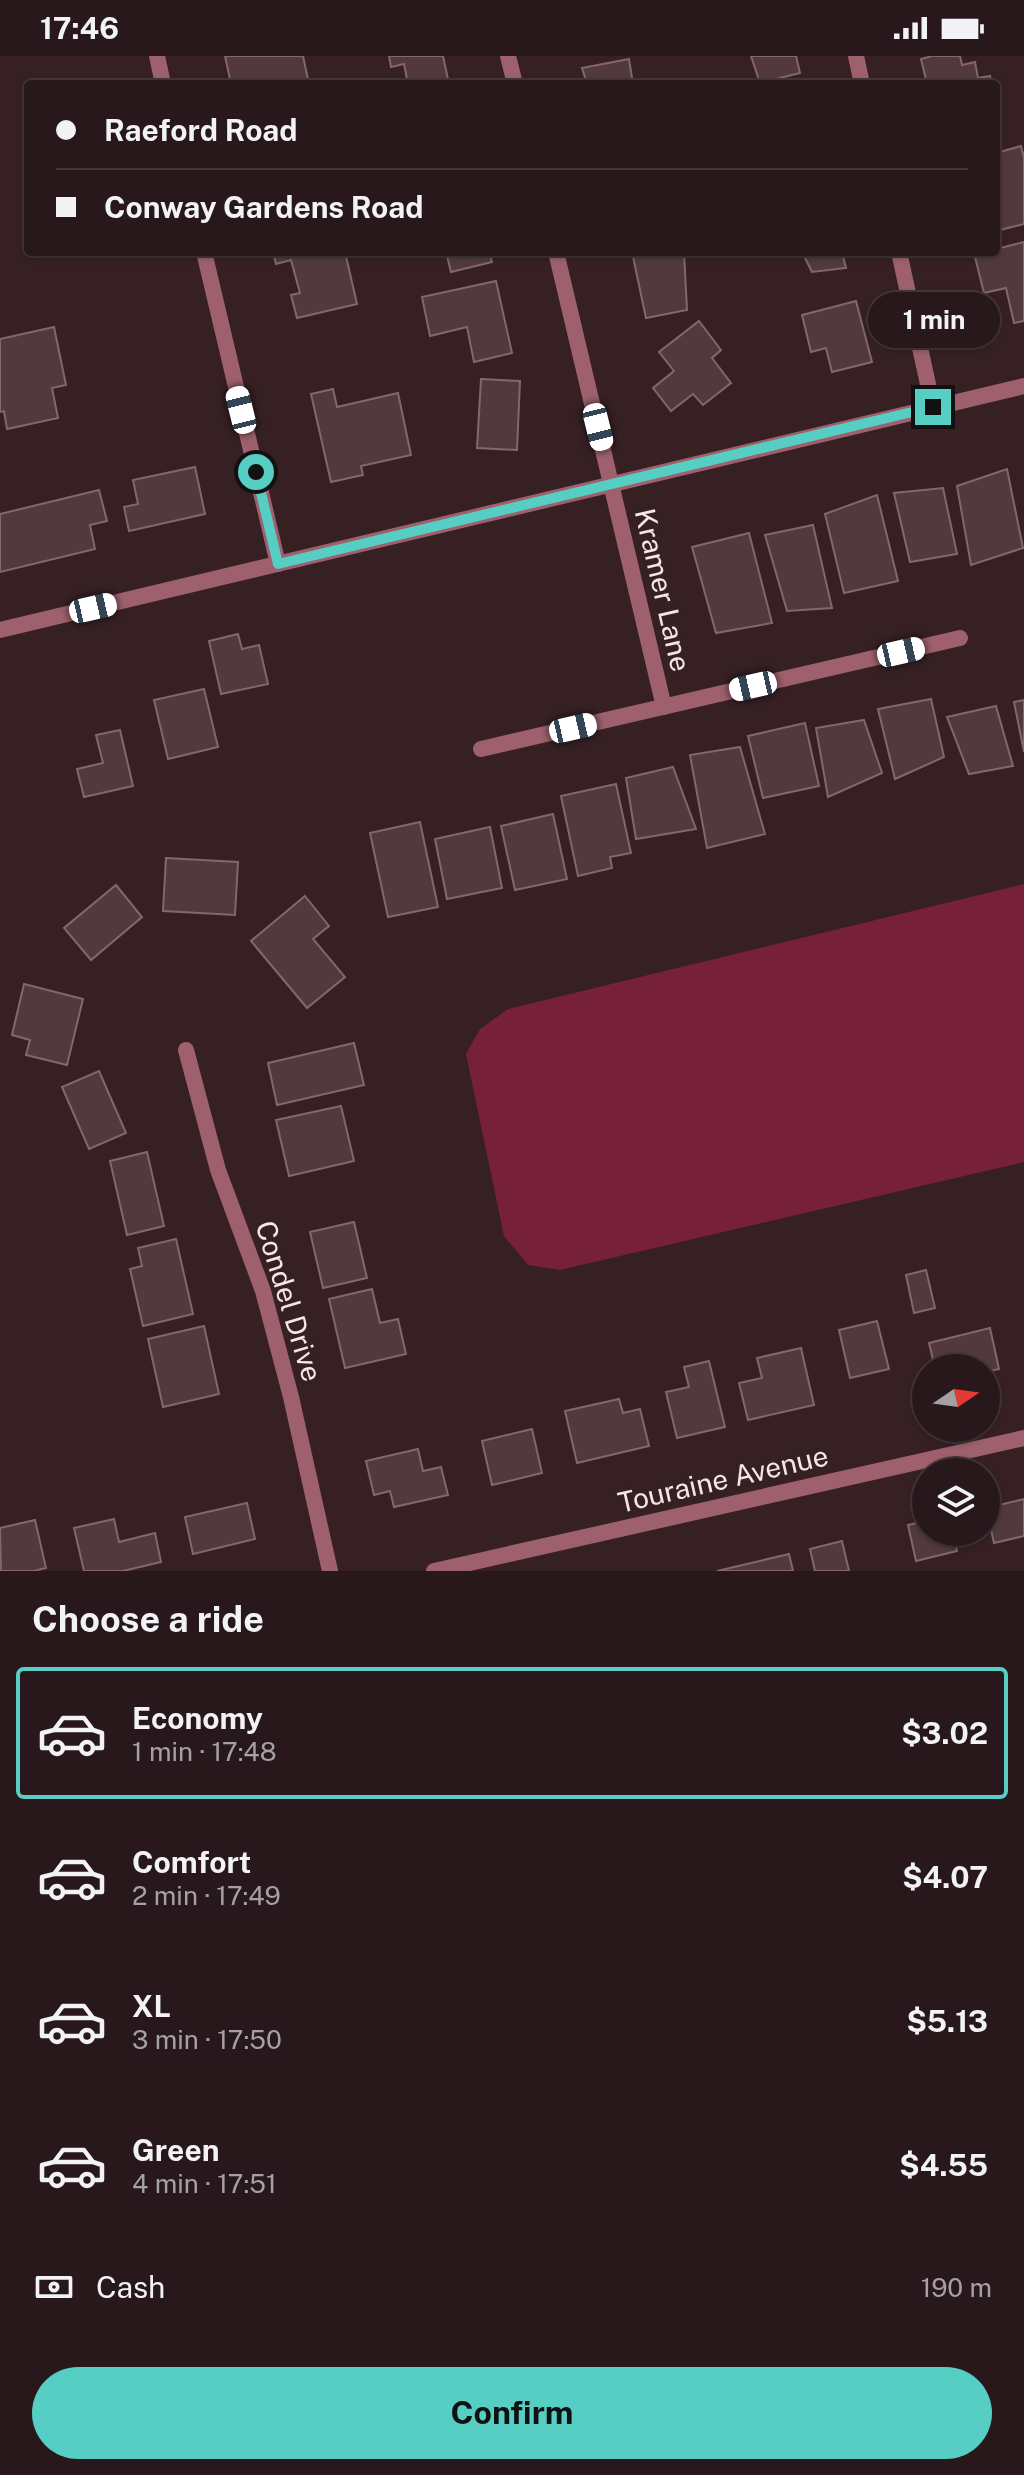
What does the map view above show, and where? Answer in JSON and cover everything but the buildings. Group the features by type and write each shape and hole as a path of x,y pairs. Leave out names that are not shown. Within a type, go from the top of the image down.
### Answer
{"street":[{"path":"157,56 162,80"},
{"path":"508,56 514,80"},
{"path":"856,56 861,80"},
{"path":"205,256 278,564"},
{"name":"Kramer Lane","path":"557,256 664,707"},
{"path":"900,256 933,407"},
{"path":"0,630 1024,386"},
{"path":"481,749 960,638"},
{"name":"Condel Drive","path":"186,1050 218,1170 263,1291 291,1397 330,1571"},
{"name":"Touraine Avenue","path":"434,1571 1024,1438"}],"shaded area":[{"path":"1024,884 1024,1162 560,1270 528,1265 504,1236 466,1054 480,1029 508,1009"}],"route":[{"path":"256,472 278,564 933,407"}]}
